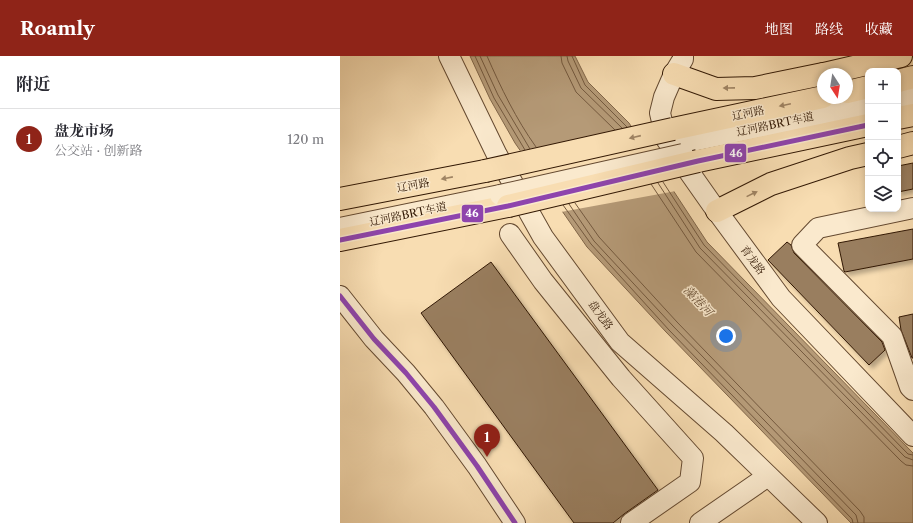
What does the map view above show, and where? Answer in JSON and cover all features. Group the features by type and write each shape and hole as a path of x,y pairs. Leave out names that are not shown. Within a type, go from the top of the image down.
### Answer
{"main road":[{"path":"849,68 901,56"},
{"path":"678,65 716,89 755,88 817,75"},
{"path":"901,80 913,78"},
{"path":"853,91 865,88"},
{"name":"辽河路","path":"686,146 817,99"},
{"path":"901,117 913,115"},
{"path":"340,240 496,189 686,146 865,125"},
{"path":"901,146 913,143"},
{"path":"496,189 686,146"},
{"path":"717,211 771,184 850,158 865,155"},
{"name":"辽河路","path":"340,199 496,189"}],"street":[{"name":"盘龙路","path":"450,56 498,155 543,237 620,342 724,433 817,523"},
{"name":"育龙路","path":"678,65 664,96 660,114 666,139 781,298 913,436"},
{"path":"901,98 913,96"},
{"path":"901,107 913,105"},
{"name":"辽河路BRT车道","path":"686,146 865,106"},
{"name":"辽河路BRT车道","path":"686,146 865,116"},
{"name":"辽河路BRT车道","path":"340,218 496,189"},
{"name":"辽河路BRT车道","path":"340,228 496,189"},
{"path":"913,208 818,228 802,245 892,336 910,387 913,390"},
{"path":"510,234 543,281 621,378 693,458 690,482 630,523"},
{"path":"340,296 374,339 406,373 434,407 477,466 515,523"},
{"path":"700,523 768,476"}],"water":[{"name":"藻港河","path":"470,56 575,56 588,82 629,123 707,242 913,453 913,523 851,523 666,332 587,247 515,143 490,99"}],"pier":[{"path":"636,129 676,191 561,212 518,151"}],"building":[{"path":"913,163 913,189 901,191 901,165"},
{"path":"913,229 913,259 844,271 838,243"},
{"path":"787,242 791,245 794,253 882,342 885,350 869,365 768,260"},
{"path":"491,262 658,490 613,523 574,523 421,313"},
{"path":"913,314 912,358 901,330 899,317"}],"transit line":[{"name":"46","path":"340,240 508,206 698,161 865,126"},
{"name":"46","path":"340,296 374,339 406,373 434,407 477,466 515,523"}],"place":[{"name":"盘龙市场","path":"487,457"}]}
